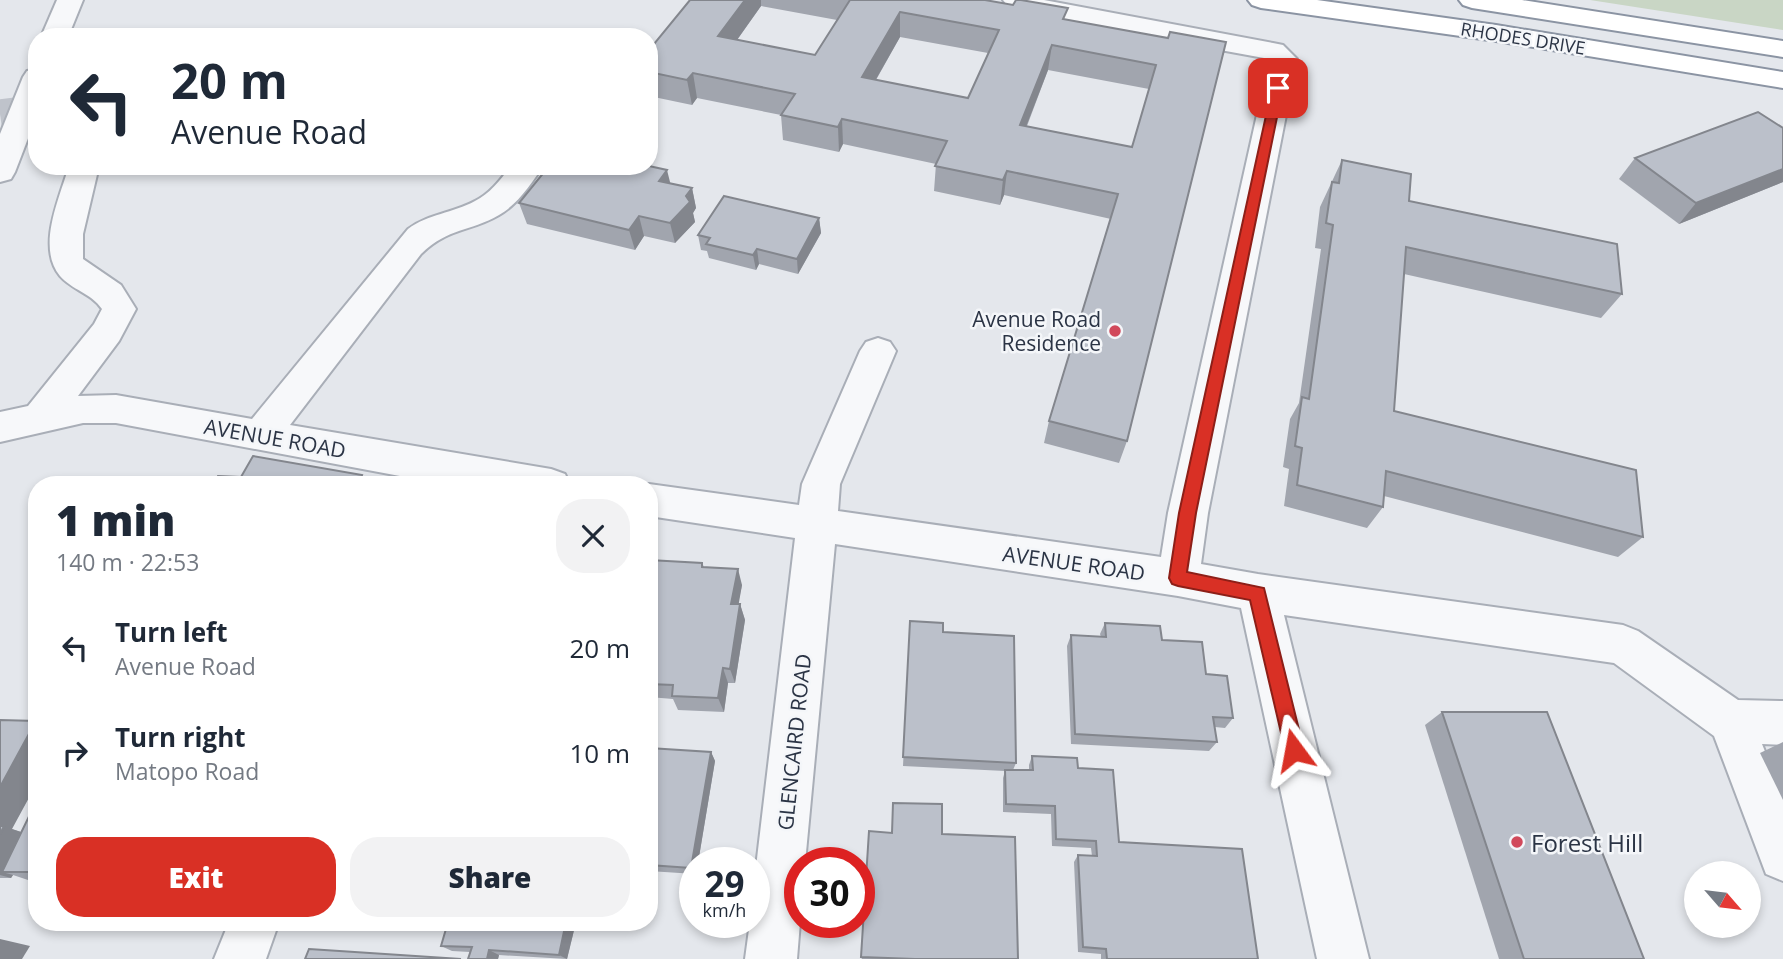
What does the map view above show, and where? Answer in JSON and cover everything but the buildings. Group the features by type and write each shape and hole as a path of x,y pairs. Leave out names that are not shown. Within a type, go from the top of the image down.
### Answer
{"highway":[{"name":"RHODES DRIVE","path":"1261,0 1496,33 1783,80"},
{"name":"RHODES DRIVE","path":"1472,0 1783,49"},
{"path":"1340,12 1423,38 1783,105"}],"street":[{"path":"58,28 70,0"},
{"path":"1016,0 1056,12 1273,51 1283,59 1188,513 1178,578"},
{"path":"1,169 28,100"},
{"path":"40,418 107,332 119,309 112,294 69,266 64,250 82,175"},
{"path":"261,435 425,230 445,221 481,212 498,201 520,175"},
{"name":"GLENCAIRD ROAD","path":"771,959 821,484 878,351"},
{"name":"AVENUE ROAD","path":"0,427 83,409 116,409 261,435 426,475"},
{"name":"AVENUE ROAD","path":"658,501 1178,578 1258,593 1623,645 1731,722"},
{"path":"1258,593 1343,959"},
{"path":"1783,723 1731,722 1783,857"},
{"path":"240,959 251,931"}],"green space":[{"path":"1590,0 1783,0 1783,30"}],"tunnel":[{"path":"0,114 22,111"}],"place":[{"name":"Avenue Road Residence","path":"1115,331"},
{"name":"Forest Hill","path":"1517,842"}],"route":[{"path":"1278,88 1188,513 1178,578 1258,593 1294,750"}]}
